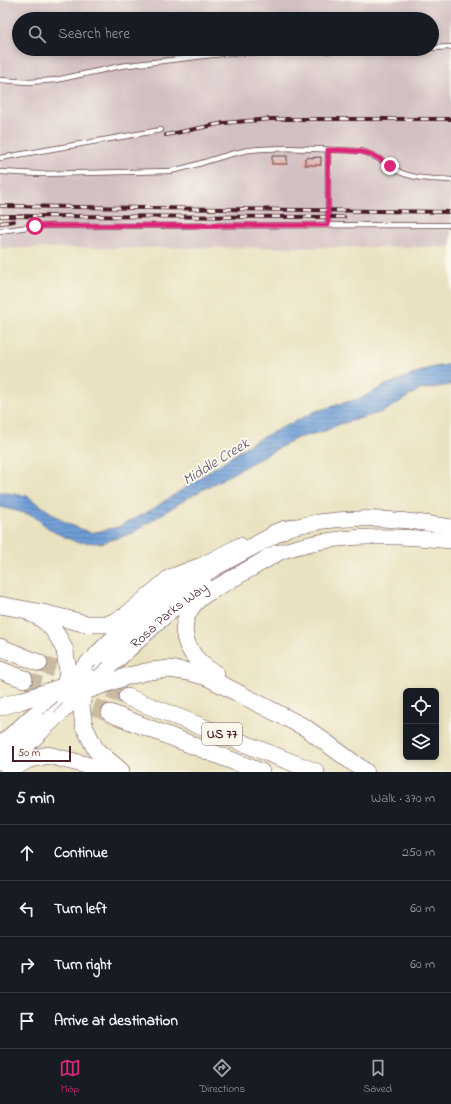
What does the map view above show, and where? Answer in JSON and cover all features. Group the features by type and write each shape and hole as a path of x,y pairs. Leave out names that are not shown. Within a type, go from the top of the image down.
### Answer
{"highway":[{"name":"Rosa Parks Way","path":"99,664 157,596 199,567 236,547 286,529 327,520 361,518 404,520 451,527"},
{"path":"123,772 96,750 84,726 81,711 86,685 99,664 144,619 181,588 219,564 286,529"},
{"name":"Rosa Parks Way","path":"64,692 193,594 230,572 277,553 323,542 369,536 413,536 451,541"},
{"path":"248,698 196,661 187,646 185,623 191,608 201,597 277,553"},
{"path":"8,607 43,613 92,625 109,624 124,617 170,578 199,567"},
{"path":"0,761 49,714 64,692 68,668 65,651 60,640 47,623 35,616 8,607"},
{"path":"0,647 39,663"},
{"path":"0,670 24,679"},
{"path":"0,707 20,701 64,692 86,685 158,670 188,672 207,678 306,728 366,772"},
{"name":"US 77","path":"127,697 316,772"},
{"name":"US 77","path":"110,713 261,772"},
{"path":"8,772 27,760 48,755 113,772"}],"main road":[{"path":"0,743 49,714 86,685"},
{"path":"1,772 49,714"}],"lane":[{"path":"439,48 451,48"},
{"path":"0,80 29,82 56,80 122,66 204,56"},
{"path":"0,158 161,130"},
{"path":"0,172 40,174 170,171 188,168 226,155 250,150 328,150 361,151 372,154 401,173 451,180"},
{"path":"328,150 328,225"},
{"path":"0,231 35,226 451,225"}],"shaded area":[{"path":"0,0 451,0 451,247 0,248"}],"water":[{"path":"451,364 451,385 419,390 383,412 340,424 325,431 297,438 186,499 131,534 101,543 76,542 52,531 32,515 0,507 0,492 27,496 66,523 91,533 118,527 153,509 253,442 316,411 361,398 386,385 429,368"}],"building":[{"path":"272,156 287,156 287,164 272,164"},
{"path":"321,157 321,165 305,165 305,158"}],"tunnel":[{"path":"39,663 127,697"},
{"path":"24,679 110,713"}],"railway":[{"path":"166,135 224,123 271,119 451,119"},
{"path":"0,206 451,212"},
{"path":"0,216 344,217"},
{"path":"0,223 14,221"}],"route":[{"path":"35,226 205,224 328,225 328,150 361,151 372,154 390,166"}],"water label":[{"name":"Middle Creek","path":"216,462"}]}
